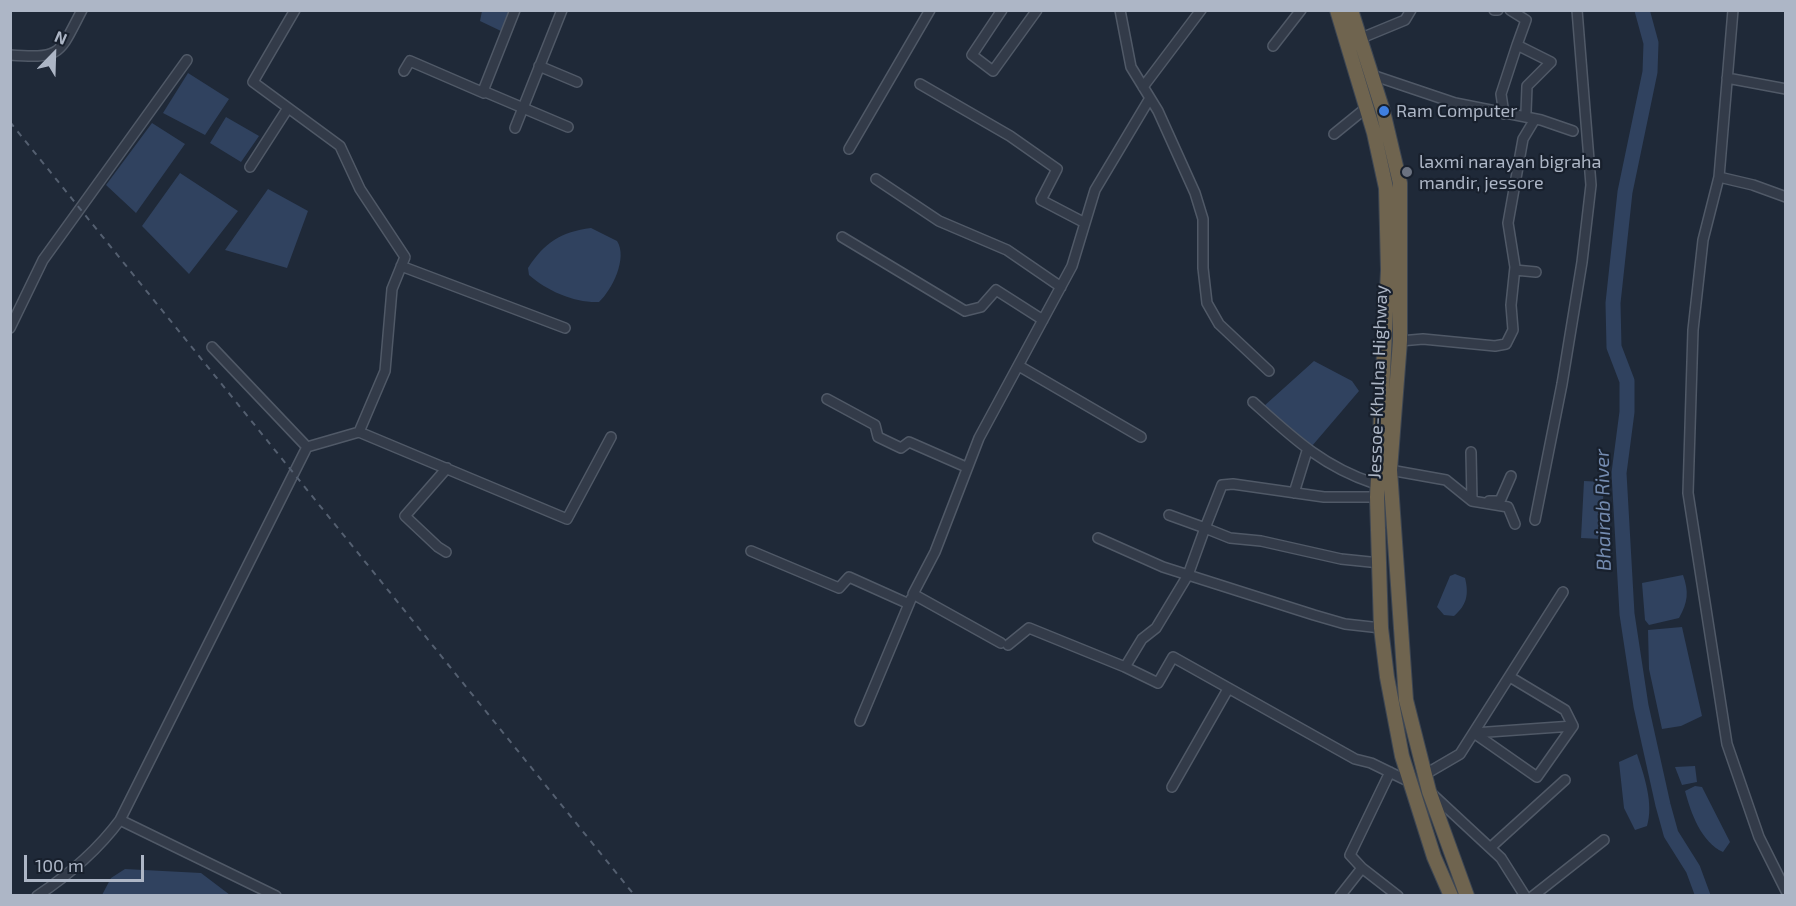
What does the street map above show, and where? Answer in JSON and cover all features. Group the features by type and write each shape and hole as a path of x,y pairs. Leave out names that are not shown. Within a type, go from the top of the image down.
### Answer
{"highway":[{"name":"Jessoe-Khulna Highway","path":"1337,10 1382,163 1388,222 1375,490 1380,563 1381,628 1402,756 1434,857 1450,896"},
{"name":"Jessoe-Khulna Highway","path":"1351,10 1385,120 1400,183 1400,341 1390,470 1406,700 1424,775 1467,896"}],"street":[{"path":"10,55 40,57 55,54 63,47 82,10"},
{"path":"294,10 253,82 340,146 360,189 405,257 392,289 385,371 359,432"},
{"path":"484,93 483,89 515,10"},
{"path":"515,128 562,10"},
{"path":"849,149 930,10"},
{"path":"1002,10 972,56 993,71 1037,10"},
{"path":"1120,10 1128,59 1150,98 1195,193 1203,219 1203,268 1207,303 1219,324 1269,371"},
{"path":"1143,87 1201,10"},
{"path":"1273,46 1301,10"},
{"path":"1359,39 1405,20 1411,10"},
{"path":"1504,114 1501,94 1526,20 1510,10"},
{"path":"1535,520 1562,384 1582,262 1591,185 1577,10"},
{"path":"1733,10 1719,177 1703,240 1693,330 1688,493 1727,744 1759,837 1785,891"},
{"path":"1517,45 1551,62 1527,86 1526,112"},
{"path":"10,328 43,260 187,60"},
{"path":"404,71 410,61 568,127"},
{"path":"539,66 577,82"},
{"path":"1369,74 1455,103 1535,119 1573,130"},
{"path":"1727,78 1785,89"},
{"path":"920,84 1010,136 1057,169 1041,200 1085,224"},
{"path":"860,721 913,594 935,552 979,438 1020,366 1072,266 1095,190 1150,98"},
{"path":"250,167 288,108"},
{"path":"1334,134 1366,108"},
{"path":"1400,341 1423,339 1495,346 1506,344 1513,330 1511,305 1515,270 1508,223 1523,139 1535,119"},
{"path":"1719,177 1753,185 1785,197"},
{"path":"876,179 939,221 1007,250 1061,287"},
{"path":"842,237 965,310 981,307 996,290 1043,320"},
{"path":"401,266 565,328"},
{"path":"1515,270 1536,272"},
{"path":"212,347 306,447"},
{"path":"1020,366 1141,437"},
{"path":"827,399 874,425 878,437 901,448 909,442 966,467"},
{"path":"1253,402 1307,451 1375,490"},
{"path":"37,896 87,860 120,820 306,447 359,432 567,519 611,437"},
{"path":"1294,493 1307,451"},
{"path":"1471,452 1472,501"},
{"path":"447,468 405,516 438,547 447,552"},
{"path":"1390,470 1446,480 1472,501 1508,507 1515,524"},
{"path":"1472,501 1500,501 1511,476"},
{"path":"1125,667 1142,639 1156,628 1188,575 1222,484 1324,497 1375,490"},
{"path":"1169,515 1230,538 1261,541 1341,559 1380,563"},
{"path":"1098,538 1188,575 1345,624 1381,628"},
{"path":"751,551 839,588 849,577 909,604"},
{"path":"1424,775 1460,754 1563,592"},
{"path":"913,594 1005,644 1029,628 1158,683 1173,657 1355,759 1371,763 1412,783"},
{"path":"1510,676 1566,710 1573,726"},
{"path":"1172,787 1228,689"},
{"path":"1474,733 1537,777 1573,726"},
{"path":"1474,733 1573,726"},
{"path":"1390,772 1350,855 1362,868 1398,896"},
{"path":"1491,848 1565,780"},
{"path":"1429,791 1501,858 1525,896"},
{"path":"120,820 276,896"},
{"path":"1533,896 1604,840"},
{"path":"1340,896 1362,868"}],"water":[{"path":"482,11 510,11 501,31 480,21"},
{"path":"188,73 229,99 205,135 163,113"},
{"path":"226,117 259,136 241,162 210,143"},
{"path":"152,123 185,144 136,213 106,185"},
{"path":"180,173 238,211 189,274 142,226"},
{"path":"268,189 308,211 287,268 225,250"},
{"path":"591,228 617,241 621,256 613,282 599,302 562,295 529,275 528,268 547,245 571,232"},
{"path":"1314,361 1352,381 1359,391 1312,446 1264,406"},
{"path":"1584,481 1604,482 1601,539 1581,538"},
{"path":"1455,574 1465,578 1466,599 1462,608 1454,616 1444,615 1437,607 1450,576"},
{"path":"1683,575 1687,597 1679,618 1649,625 1645,620 1642,583"},
{"path":"1682,627 1702,716 1681,726 1662,729 1649,669 1648,630"},
{"path":"1637,754 1647,790 1649,817 1647,826 1635,830 1624,808 1619,762"},
{"path":"1695,766 1697,782 1682,785 1675,767"},
{"path":"1695,786 1702,787 1730,842 1723,852 1703,834 1690,808 1685,791"},
{"path":"125,869 201,873 230,895 102,895 111,878"}],"waterway":[{"name":"Bhairab River","path":"1642,10 1651,43 1650,72 1625,192 1613,303 1614,347 1627,381 1627,412 1619,473 1627,614 1641,706 1663,805 1671,834 1693,869 1703,896"}],"railway":[{"path":"10,122 635,896"}],"place":[{"name":"Ram Computer","path":"1384,111"},
{"name":"laxmi narayan bigraha mandir, jessore","path":"1407,172"}]}
